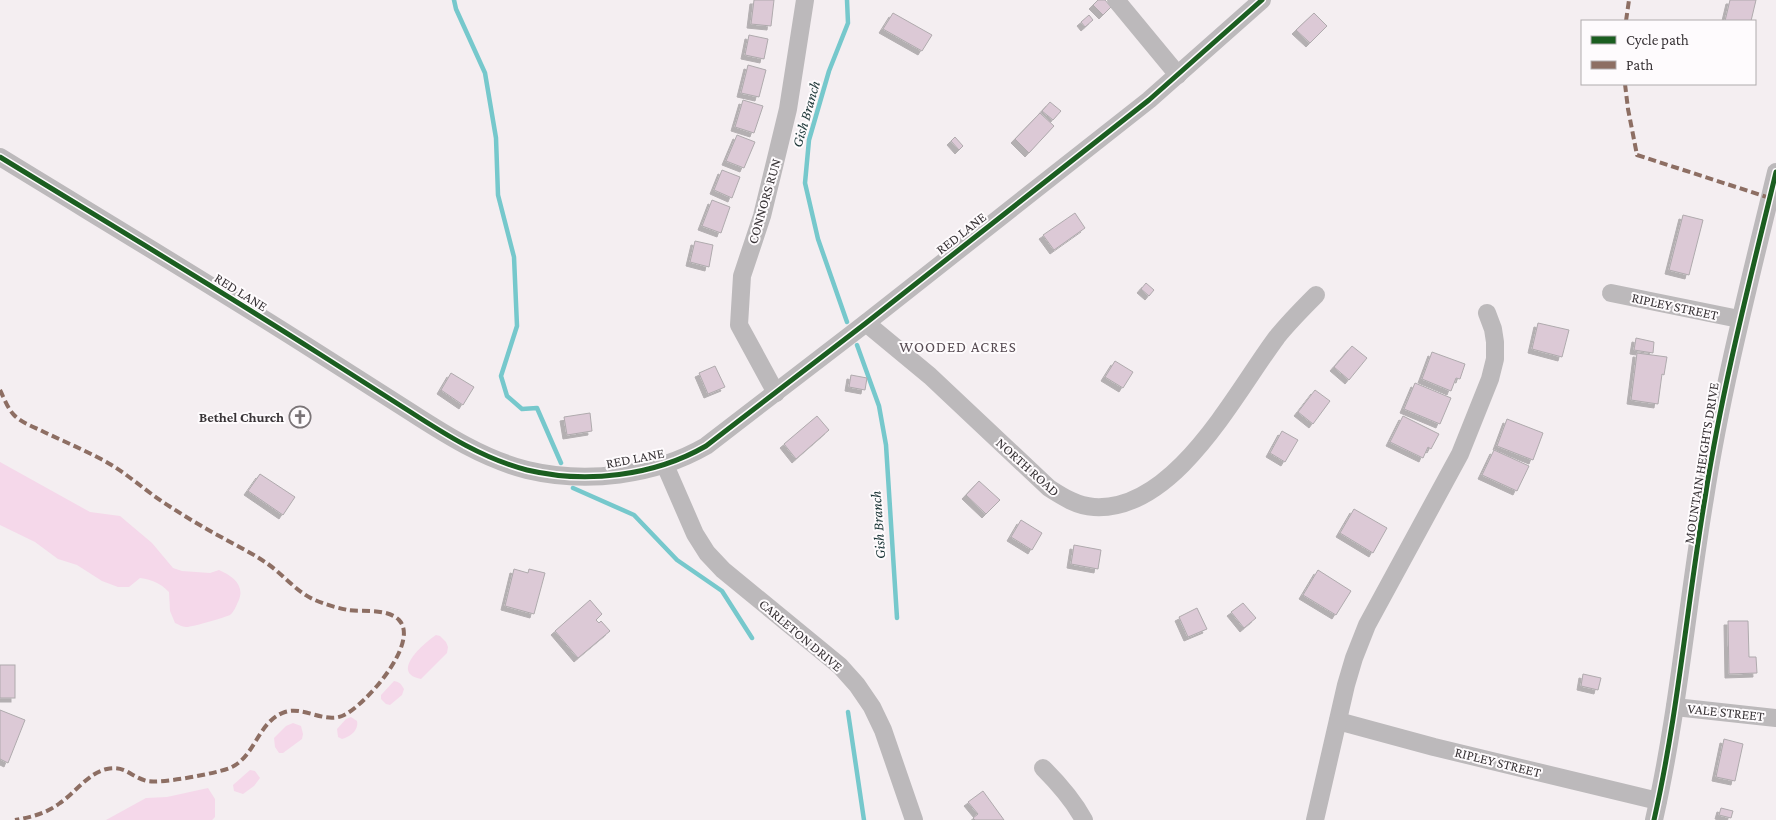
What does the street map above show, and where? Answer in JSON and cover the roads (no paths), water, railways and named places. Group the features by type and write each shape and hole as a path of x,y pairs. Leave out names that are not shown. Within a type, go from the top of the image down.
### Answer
{"street":[{"name":"CONNORS RUN","path":"776,393 739,325 742,276 762,216 786,118 805,0"},
{"path":"1116,0 1178,75"},
{"name":"RED LANE","path":"0,157 317,352 449,436 480,453 507,464 557,475 598,476 627,474 665,465 688,456 706,446 1150,100 1262,0"},
{"name":"MOUNTAIN HEIGHTS DRIVE","path":"1654,820 1675,707 1704,498 1726,377 1739,319 1773,199 1776,172"},
{"name":"RIPLEY STREET","path":"1611,293 1739,319"},
{"name":"NORTH ROAD","path":"866,323 930,376 1049,488 1064,498 1080,504 1093,507 1108,507 1117,506 1139,497 1160,484 1183,465 1202,444 1278,337 1316,295"},
{"path":"1315,820 1354,658 1367,625 1460,454 1481,405 1495,359 1494,335 1487,313"},
{"name":"CARLETON DRIVE","path":"665,465 695,534 707,553 722,570 840,666 857,685 872,707 883,730 914,820"},
{"name":"VALE STREET","path":"1675,707 1776,718"},
{"name":"RIPLEY STREET","path":"1338,720 1434,747 1658,801"},
{"path":"1043,768 1061,786 1084,820"}],"waterway":[{"path":"454,0 456,9 485,73 496,138 498,195 514,257 517,326 501,376 507,396 522,409 537,408 561,463"},
{"name":"Gish Branch","path":"847,0 848,23 829,71 809,140 805,183 818,239 847,322"},
{"name":"Gish Branch","path":"857,345 879,406 886,445 897,618"},
{"path":"573,488 634,515 677,560 722,591 752,638"},
{"name":"Gish Branch","path":"848,712 864,820"}],"place":[{"name":"Bethel Church","path":"300,417"}],"district":[{"name":"WOODED ACRES","path":"958,347"}]}
